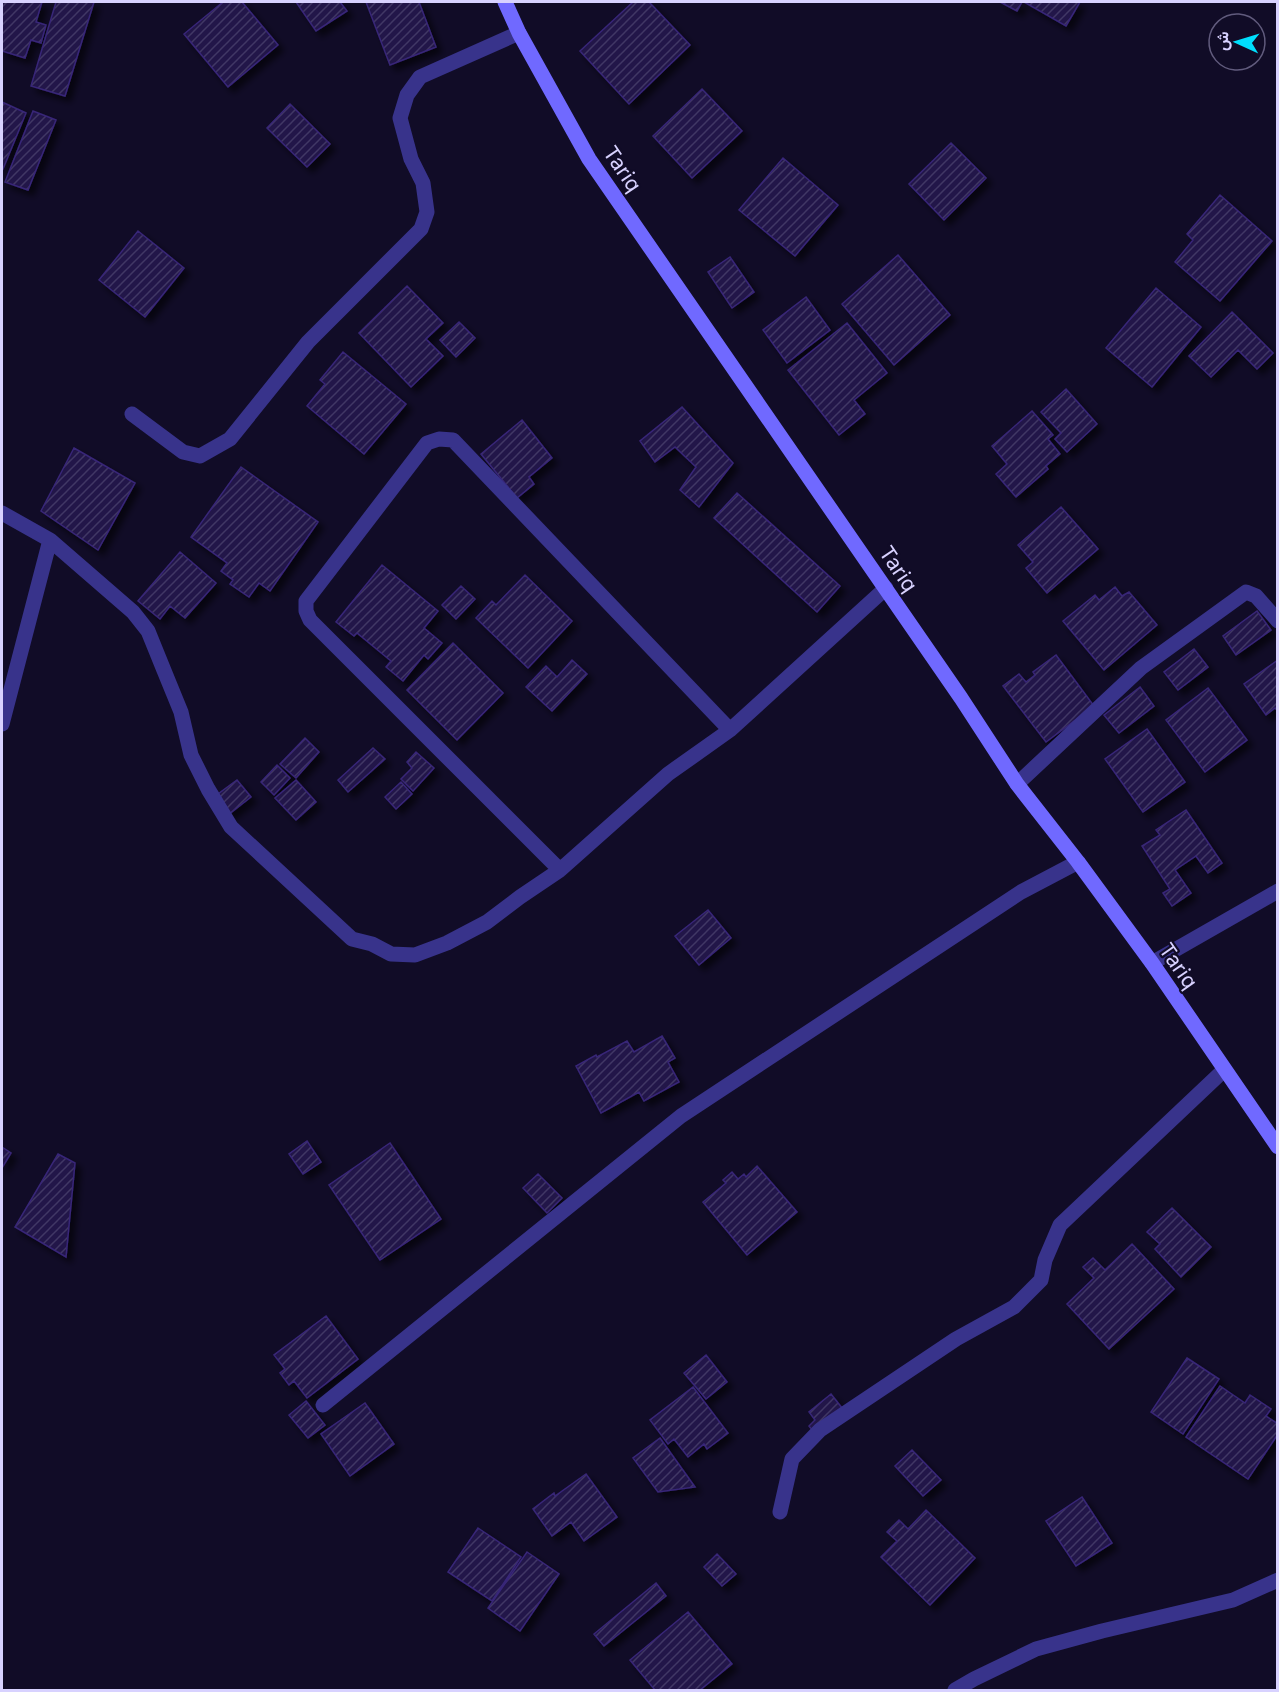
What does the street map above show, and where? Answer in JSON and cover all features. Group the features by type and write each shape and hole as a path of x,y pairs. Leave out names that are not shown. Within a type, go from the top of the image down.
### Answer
{"main road":[{"name":"Tariq","path":"505,2 519,33 589,159 886,588 1017,784 1152,963 1278,1147"}],"street":[{"path":"132,414 183,452 200,456 230,439 308,342 421,229 427,212 423,183 411,159 400,118 406,95 420,77 519,33"},
{"path":"560,870 310,620 306,611 306,601 427,443 439,439 453,440 730,730"},
{"path":"2,513 50,540 133,612 148,631 181,712 191,755 231,827 352,939 372,944 391,954 415,955 447,943 488,922 519,897 560,870 668,774 730,730 886,588"},
{"path":"2,724 50,540"},
{"path":"1017,784 1141,668 1246,592 1256,596 1278,621"},
{"path":"323,1405 681,1116 1021,892 1078,862"},
{"path":"1152,963 1278,891"},
{"path":"780,1512 792,1459 820,1430 956,1339 1014,1307 1041,1280 1045,1260 1060,1225 1224,1070"},
{"path":"956,1690 1036,1649 1233,1600 1278,1580"}],"building":[{"path":"2,2 42,2 36,22 46,25 41,43 31,40 25,58 2,51"},
{"path":"56,2 94,2 65,96 31,86"},
{"path":"223,2 242,2 278,45 228,87 184,34"},
{"path":"296,2 340,2 347,11 316,31"},
{"path":"366,2 419,2 436,47 390,65"},
{"path":"633,2 649,2 690,45 629,104 580,51"},
{"path":"1000,2 1022,2 1017,11"},
{"path":"1024,2 1080,2 1066,26"},
{"path":"702,89 742,131 692,178 653,136"},
{"path":"2,102 26,113 3,169 2,168"},
{"path":"290,104 330,144 307,167 267,128"},
{"path":"33,111 56,120 28,190 5,182"},
{"path":"951,143 986,178 944,220 909,184"},
{"path":"783,158 838,205 795,256 739,210"},
{"path":"1220,195 1272,241 1220,301 1175,262 1193,240 1187,234"},
{"path":"138,231 184,268 145,317 99,280"},
{"path":"898,255 950,315 894,365 842,304"},
{"path":"730,257 754,292 732,308 708,272"},
{"path":"407,286 443,323 426,339 443,356 411,387 359,333"},
{"path":"1156,288 1201,327 1152,387 1106,348"},
{"path":"806,297 830,330 787,363 763,330"},
{"path":"1232,312 1273,353 1257,369 1238,350 1211,377 1189,356"},
{"path":"459,322 475,338 456,357 440,340"},
{"path":"847,323 887,373 854,400 865,414 839,435 788,370"},
{"path":"343,352 406,404 364,454 307,406 325,384 320,380"},
{"path":"1066,389 1097,424 1067,452 1055,439 1061,433 1041,412"},
{"path":"682,407 733,463 699,507 680,490 696,467 675,447 655,462 640,441"},
{"path":"1032,411 1053,435 1048,439 1060,454 1046,466 1048,469 1016,497 996,474 1007,464 992,446"},
{"path":"522,420 552,458 529,477 534,484 517,498 481,454"},
{"path":"74,448 135,483 98,550 41,511"},
{"path":"241,467 318,522 270,591 259,583 249,597 230,584 233,580 221,571 227,563 191,537"},
{"path":"737,493 840,586 817,612 714,518"},
{"path":"1061,507 1098,549 1047,593 1026,568 1033,562 1018,545"},
{"path":"180,552 216,583 185,618 170,606 160,619 138,601"},
{"path":"382,565 438,611 424,628 442,643 428,659 424,655 403,681 386,667 391,661 357,633 354,636 336,622"},
{"path":"525,575 572,621 528,668 476,618 492,601 496,605"},
{"path":"461,586 475,599 456,619 442,605"},
{"path":"1115,587 1122,596 1129,592 1157,625 1104,670 1063,621 1095,595 1099,600"},
{"path":"1257,611 1271,630 1236,655 1223,636"},
{"path":"453,643 503,693 457,740 407,690"},
{"path":"1194,649 1208,667 1178,690 1164,672"},
{"path":"1056,655 1094,706 1046,742 1003,686 1019,674 1026,682 1035,675 1033,672"},
{"path":"572,660 587,674 552,711 526,687 546,666 557,677"},
{"path":"1278,660 1278,711 1275,708 1266,715 1244,684"},
{"path":"1140,687 1154,706 1119,733 1104,715"},
{"path":"1208,688 1247,740 1205,772 1166,720"},
{"path":"1147,729 1185,782 1143,812 1105,759"},
{"path":"305,738 319,752 296,778 280,764"},
{"path":"373,748 385,759 348,792 338,780"},
{"path":"416,752 434,768 413,791 401,779 412,768 407,762"},
{"path":"277,765 290,778 274,795 261,782"},
{"path":"237,780 251,797 228,815 214,797"},
{"path":"296,780 316,802 296,820 275,798"},
{"path":"401,782 412,794 396,809 385,797"},
{"path":"1186,810 1222,863 1208,873 1196,856 1175,870 1191,893 1172,906 1163,893 1170,889 1142,846 1160,835 1156,830"},
{"path":"708,910 731,938 699,965 675,936"},
{"path":"662,1036 675,1058 668,1062 679,1082 644,1101 639,1092 601,1113 576,1066 627,1041 634,1052"},
{"path":"307,1141 321,1162 303,1174 289,1154"},
{"path":"390,1143 441,1219 380,1260 329,1185"},
{"path":"2,1147 11,1153 2,1168"},
{"path":"58,1154 75,1163 66,1257 15,1227"},
{"path":"757,1166 797,1212 747,1255 703,1202 726,1183 723,1180 732,1172 738,1179 744,1174 746,1177"},
{"path":"538,1174 562,1198 547,1213 523,1188"},
{"path":"1172,1208 1211,1247 1181,1277 1155,1249 1160,1244 1147,1232"},
{"path":"1132,1244 1174,1289 1109,1349 1067,1304 1094,1278 1083,1267 1093,1258 1105,1270"},
{"path":"326,1316 358,1359 307,1398 294,1381 289,1385 280,1373 285,1369 274,1355"},
{"path":"706,1355 727,1382 706,1399 684,1373"},
{"path":"1187,1358 1219,1379 1183,1434 1151,1412"},
{"path":"1220,1386 1245,1403 1250,1395 1271,1409 1266,1416 1278,1424 1278,1434 1248,1479 1186,1437"},
{"path":"693,1387 728,1433 707,1449 704,1444 688,1457 674,1439 668,1444 650,1420"},
{"path":"831,1394 842,1408 813,1431 809,1426 815,1420 809,1412"},
{"path":"306,1401 325,1425 308,1438 289,1415"},
{"path":"365,1403 394,1444 350,1476 321,1434"},
{"path":"660,1438 695,1487 658,1492 633,1458"},
{"path":"912,1450 941,1480 923,1496 895,1466"},
{"path":"586,1474 617,1517 584,1541 571,1522 552,1536 533,1509"},
{"path":"1082,1497 1112,1543 1076,1566 1046,1521"},
{"path":"926,1510 975,1558 930,1605 881,1557 897,1541 887,1532 899,1520 908,1529"},
{"path":"478,1528 521,1557 492,1601 448,1572"},
{"path":"527,1552 559,1574 520,1631 488,1608"},
{"path":"717,1554 736,1574 722,1586 704,1567"},
{"path":"656,1583 666,1596 604,1646 594,1634"},
{"path":"688,1612 732,1664 700,1690 655,1690 630,1660"}]}
